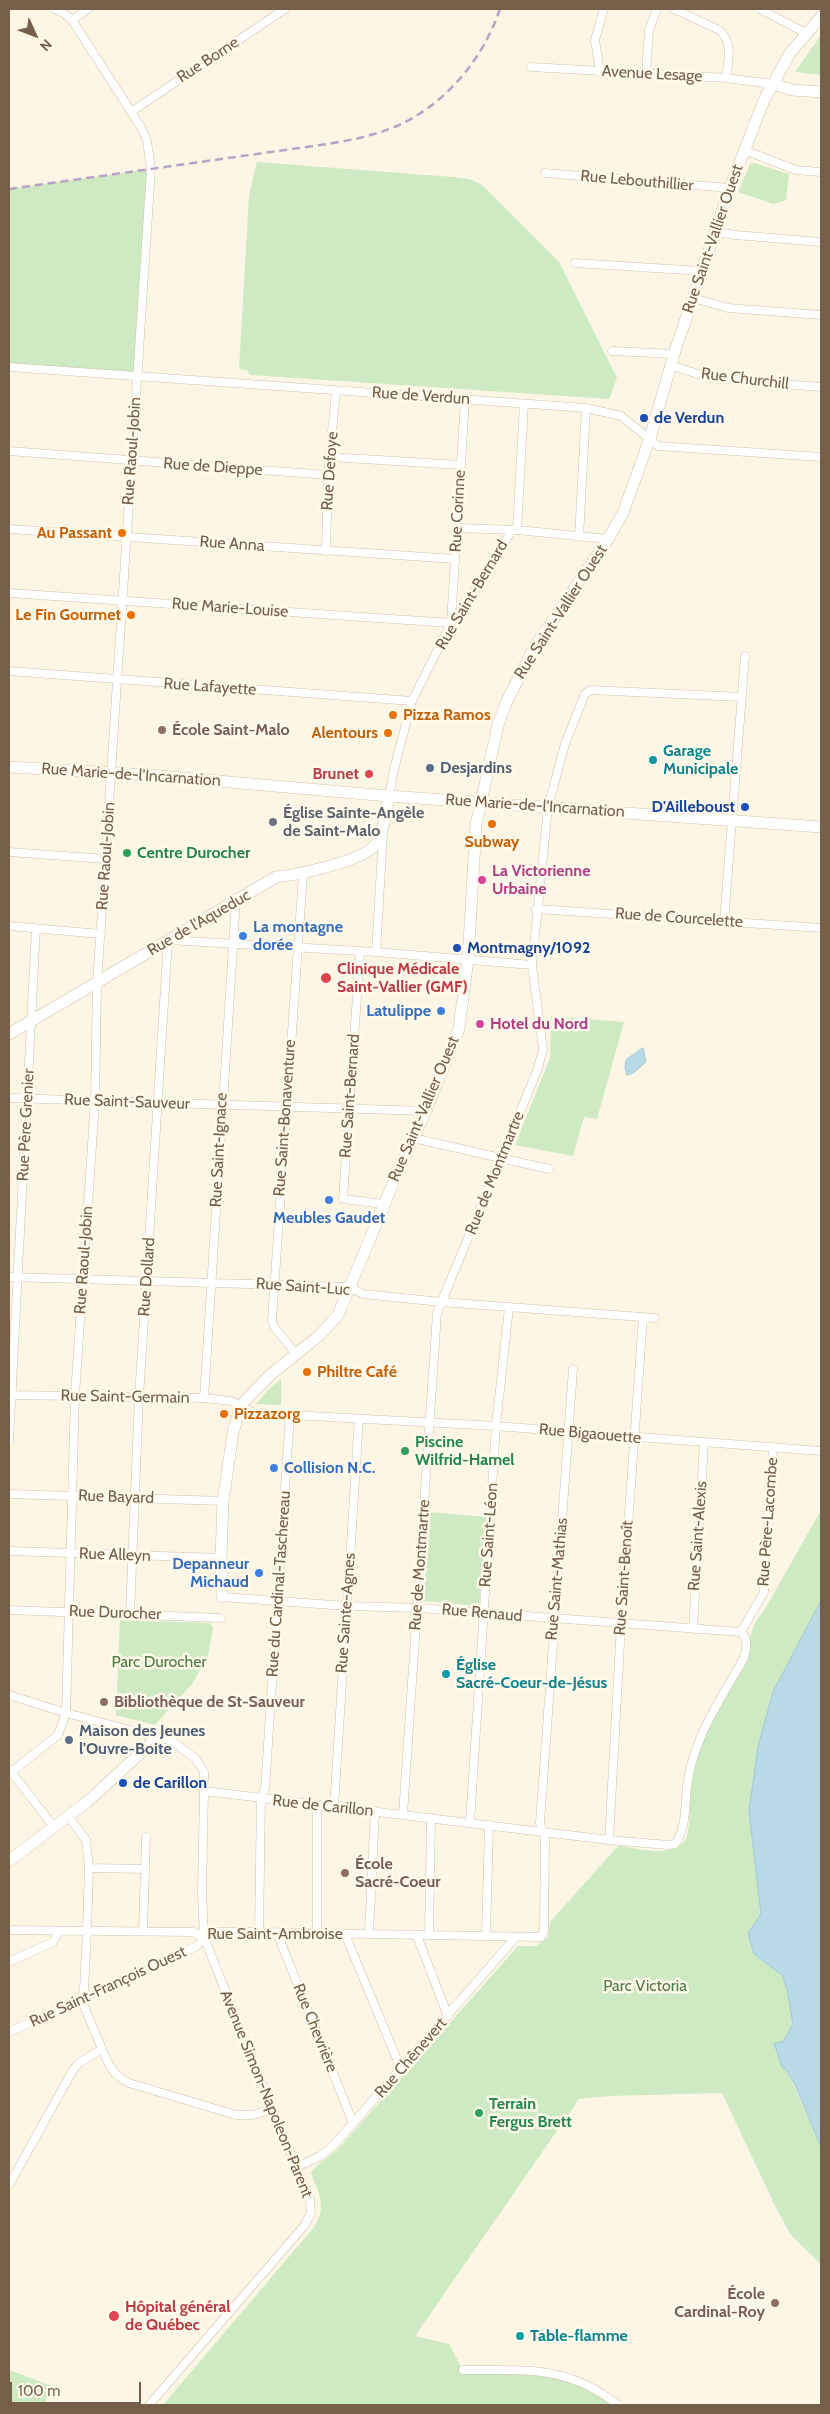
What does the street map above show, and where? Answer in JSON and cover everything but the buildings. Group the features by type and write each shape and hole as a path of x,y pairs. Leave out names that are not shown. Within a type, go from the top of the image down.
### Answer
{"street":[{"path":"54,9 62,12 72,20 88,9"},
{"name":"Rue Borne","path":"131,112 285,9"},
{"path":"600,72 595,40 604,9"},
{"path":"646,73 649,30 657,9"},
{"path":"674,9 726,35 729,44 726,78"},
{"path":"760,9 806,33"},
{"name":"Rue Saint-Vallier Ouest","path":"240,1405 270,1375 297,1355 338,1315 384,1204 426,1111 459,1028 468,959 476,825 498,725 514,685 544,633 608,540 623,513 650,438 672,359 744,150 772,84 790,53 821,17"},
{"name":"Rue Raoul-Jobin","path":"66,1714 69,1553 75,1396 94,1101 97,984 150,169 148,141 72,20"},
{"name":"Avenue Lesage","path":"531,67 726,78 772,84"},
{"path":"772,84 793,90 821,92"},
{"path":"744,150 796,170 821,172"},
{"name":"Rue Lebouthillier","path":"545,173 730,188"},
{"path":"716,232 821,242"},
{"path":"575,263 702,271"},
{"path":"693,298 728,308 821,315"},
{"name":"Rue Churchill","path":"612,351 672,359 710,378 821,387"},
{"name":"Rue de Verdun","path":"9,366 586,408 621,416 658,446 821,457"},
{"name":"Rue Defoye","path":"326,551 328,475 336,391"},
{"name":"Rue Corinne","path":"451,623 465,399"},
{"name":"Rue Saint-Bernard","path":"376,952 383,822 394,769 412,701 451,623 464,608 514,530 524,404"},
{"path":"579,537 586,408"},
{"name":"Rue de Dieppe","path":"9,451 130,462 328,475"},
{"path":"330,457 460,465"},
{"path":"457,528 514,530 608,540"},
{"name":"Rue Anna","path":"9,529 455,559"},
{"name":"Rue Marie-Louise","path":"9,593 451,623"},
{"path":"724,921 745,656"},
{"name":"Rue Lafayette","path":"9,672 412,701"},
{"name":"Rue de Montmartre","path":"403,1814 437,1313 544,1050 532,965 536,909 548,807 565,744 584,694 590,690 742,697"},
{"name":"Rue Marie-de-l'Incarnation","path":"9,767 112,772 389,796 821,827"},
{"name":"Rue de l'Aqueduc","path":"9,1034 97,984 276,877 303,874 364,854 374,847 380,837 383,822"},
{"path":"9,852 106,859"},
{"name":"Rue Saint-Bonaventure","path":"297,1355 274,1327 274,1284 303,874"},
{"name":"Rue Saint-Ignace","path":"204,1398 236,901"},
{"name":"Rue de Courcelette","path":"536,909 821,928"},
{"path":"9,926 101,934"},
{"name":"Rue Père Grenier","path":"9,1441 36,928"},
{"path":"168,940 233,942 532,965"},
{"name":"Rue Dollard","path":"130,1614 134,1497 168,940"},
{"name":"Rue Saint-Bernard","path":"360,952 343,1199 384,1204"},
{"name":"Rue Saint-Sauveur","path":"9,1098 426,1111"},
{"path":"413,1138 549,1169"},
{"name":"Rue Saint-Luc","path":"9,1276 147,1282 350,1287 363,1294 441,1302 655,1318"},
{"name":"Rue Saint-Léon","path":"470,1822 496,1426 509,1308"},
{"name":"Rue Saint-Benoît","path":"609,1840 621,1625 643,1317"},
{"name":"Rue Saint-Mathias","path":"541,1937 544,1931 543,1831 540,1823 572,1369"},
{"name":"Rue Saint-Germain","path":"10,1395 204,1398 231,1401 240,1405"},
{"path":"222,1597 223,1501 240,1405"},
{"name":"Rue Bigaouette","path":"240,1405 254,1413 496,1426 821,1451"},
{"name":"Rue du Cardinal-Taschereau","path":"259,1932 261,1799 265,1789 290,1414"},
{"name":"Rue Sainte-Agnes","path":"334,1807 359,1419"},
{"name":"Rue Saint-Alexis","path":"693,1628 704,1443"},
{"name":"Rue Père-Lacombe","path":"741,1632 764,1592 773,1447"},
{"name":"Rue Bayard","path":"9,1494 223,1501"},
{"name":"Rue Alleyn","path":"9,1551 221,1558"},
{"name":"Rue Renaud","path":"222,1597 347,1606 418,1608 553,1620 741,1632"},
{"name":"Rue Durocher","path":"9,1610 221,1618"},
{"name":"Rue de Carillon","path":"204,1791 609,1840 675,1844 682,1831 687,1781 693,1756 702,1733 744,1658 747,1646 745,1636 741,1632"},
{"path":"9,1695 66,1714 172,1741 196,1759 204,1772 204,1791"},
{"path":"54,1827 10,1771 58,1736 66,1714"},
{"path":"9,1861 113,1779 158,1737"},
{"name":"Avenue Simon-Napoleon-Parent","path":"150,2405 308,2218 312,2208 204,1937 202,1893 204,1791"},
{"path":"317,1806 317,1934"},
{"path":"369,1933 375,1811"},
{"path":"68,1816 86,1840 89,1868 84,1988 81,1999 110,2068 116,2076 129,2083 236,2115 253,2115 272,2109"},
{"path":"429,1935 431,1818"},
{"path":"486,1936 489,1825"},
{"path":"143,1930 146,1836"},
{"path":"89,1868 145,1869"},
{"name":"Rue Saint-Ambroise","path":"9,1930 143,1930 194,1932 204,1937 217,1932 259,1932 541,1937"},
{"path":"9,1962 53,1942 59,1931"},
{"name":"Rue Chevrière","path":"277,1933 354,2123"},
{"path":"345,1934 400,2069"},
{"path":"417,1936 448,2016"},
{"name":"Rue Saint-François Ouest","path":"9,2032 197,1946 204,1937"},
{"name":"Rue Chênevert","path":"296,2167 320,2156 333,2146 515,1938"},
{"path":"9,2185 73,2070 79,2063 102,2049"},
{"path":"463,2370 537,2371 561,2375 580,2381 599,2391 618,2405"}],"green space":[{"path":"821,35 821,75 795,72"},
{"path":"257,162 453,177 469,179 482,185 559,262 617,378 609,399 250,375 247,370 239,369 249,195"},
{"path":"754,163 789,174 786,200 773,204 738,192 750,164"},
{"path":"151,169 137,376 9,367 9,189"},
{"path":"551,1016 624,1022 597,1119 584,1117 573,1156 515,1145 550,1058"},
{"path":"281,1379 281,1405 256,1404 269,1389"},
{"name":"Parc Victoria","path":"821,1510 821,1601 773,1692 749,1811 761,1914 748,1933 754,1954 782,1975 787,1989 793,2024 783,2042 775,2043 821,2147 821,2264 791,2235 777,2210 722,2093 609,2096 579,2099 415,2336 449,2344 463,2370 561,2375 618,2405 163,2405 315,2226 321,2212 321,2200 311,2173 314,2169 339,2148 518,1946 536,1946 548,1938 550,1922 618,1846 662,1851 678,1847 684,1842 687,1837 689,1821 691,1778 700,1744 746,1648 756,1621 764,1611"},
{"path":"430,1512 487,1517 479,1606 423,1601"},
{"name":"Parc Durocher","path":"120,1620 210,1623 213,1628 208,1656 192,1684 155,1725 116,1715"},
{"path":"9,2370 52,2386 44,2405 9,2405"}],"water":[{"path":"643,1048 646,1062 633,1073 627,1075 625,1068 626,1060"},
{"path":"821,1601 821,2147 795,2085 787,2071 782,2067 774,2043 783,2042 793,2024 787,1989 782,1975 754,1954 748,1933 761,1914 749,1811 758,1747 773,1692"}],"railway":[{"path":"9,189 332,143 384,131 415,117 447,92 473,62 484,45 500,9"}],"place":[{"name":"de Verdun","path":"644,418"},
{"name":"Au Passant","path":"122,533"},
{"name":"Le Fin Gourmet","path":"131,615"},
{"name":"Pizza Ramos","path":"393,715"},
{"name":"École Saint-Malo","path":"162,730"},
{"name":"Alentours","path":"388,733"},
{"name":"Garage Municipale","path":"653,760"},
{"name":"Desjardins","path":"430,768"},
{"name":"Brunet","path":"369,774"},
{"name":"D'Ailleboust","path":"745,807"},
{"name":"Église Sainte-Angèle de Saint-Malo","path":"273,822"},
{"name":"Subway","path":"492,824"},
{"name":"Centre Durocher","path":"127,853"},
{"name":"La Victorienne Urbaine","path":"482,880"},
{"name":"La montagne dorée","path":"243,936"},
{"name":"Montmagny/1092","path":"457,948"},
{"name":"Clinique Médicale Saint-Vallier (GMF)","path":"326,978"},
{"name":"Latulippe","path":"441,1011"},
{"name":"Hotel du Nord","path":"480,1024"},
{"name":"Meubles Gaudet","path":"329,1200"},
{"name":"Philtre Café","path":"307,1372"},
{"name":"Pizzazorg","path":"224,1414"},
{"name":"Piscine Wilfrid-Hamel","path":"405,1451"},
{"name":"Collision N.C.","path":"274,1468"},
{"name":"Depanneur Michaud","path":"259,1573"},
{"name":"Église Sacré-Coeur-de-Jésus","path":"446,1674"},
{"name":"Bibliothèque de St-Sauveur","path":"104,1702"},
{"name":"Maison des Jeunes l'Ouvre-Boite","path":"69,1740"},
{"name":"de Carillon","path":"123,1783"},
{"name":"École Sacré-Coeur","path":"345,1873"},
{"name":"Terrain Fergus Brett","path":"479,2113"},
{"name":"École Cardinal-Roy","path":"775,2303"},
{"name":"Hôpital général de Québec","path":"114,2316"},
{"name":"Table-flamme","path":"520,2336"}]}
